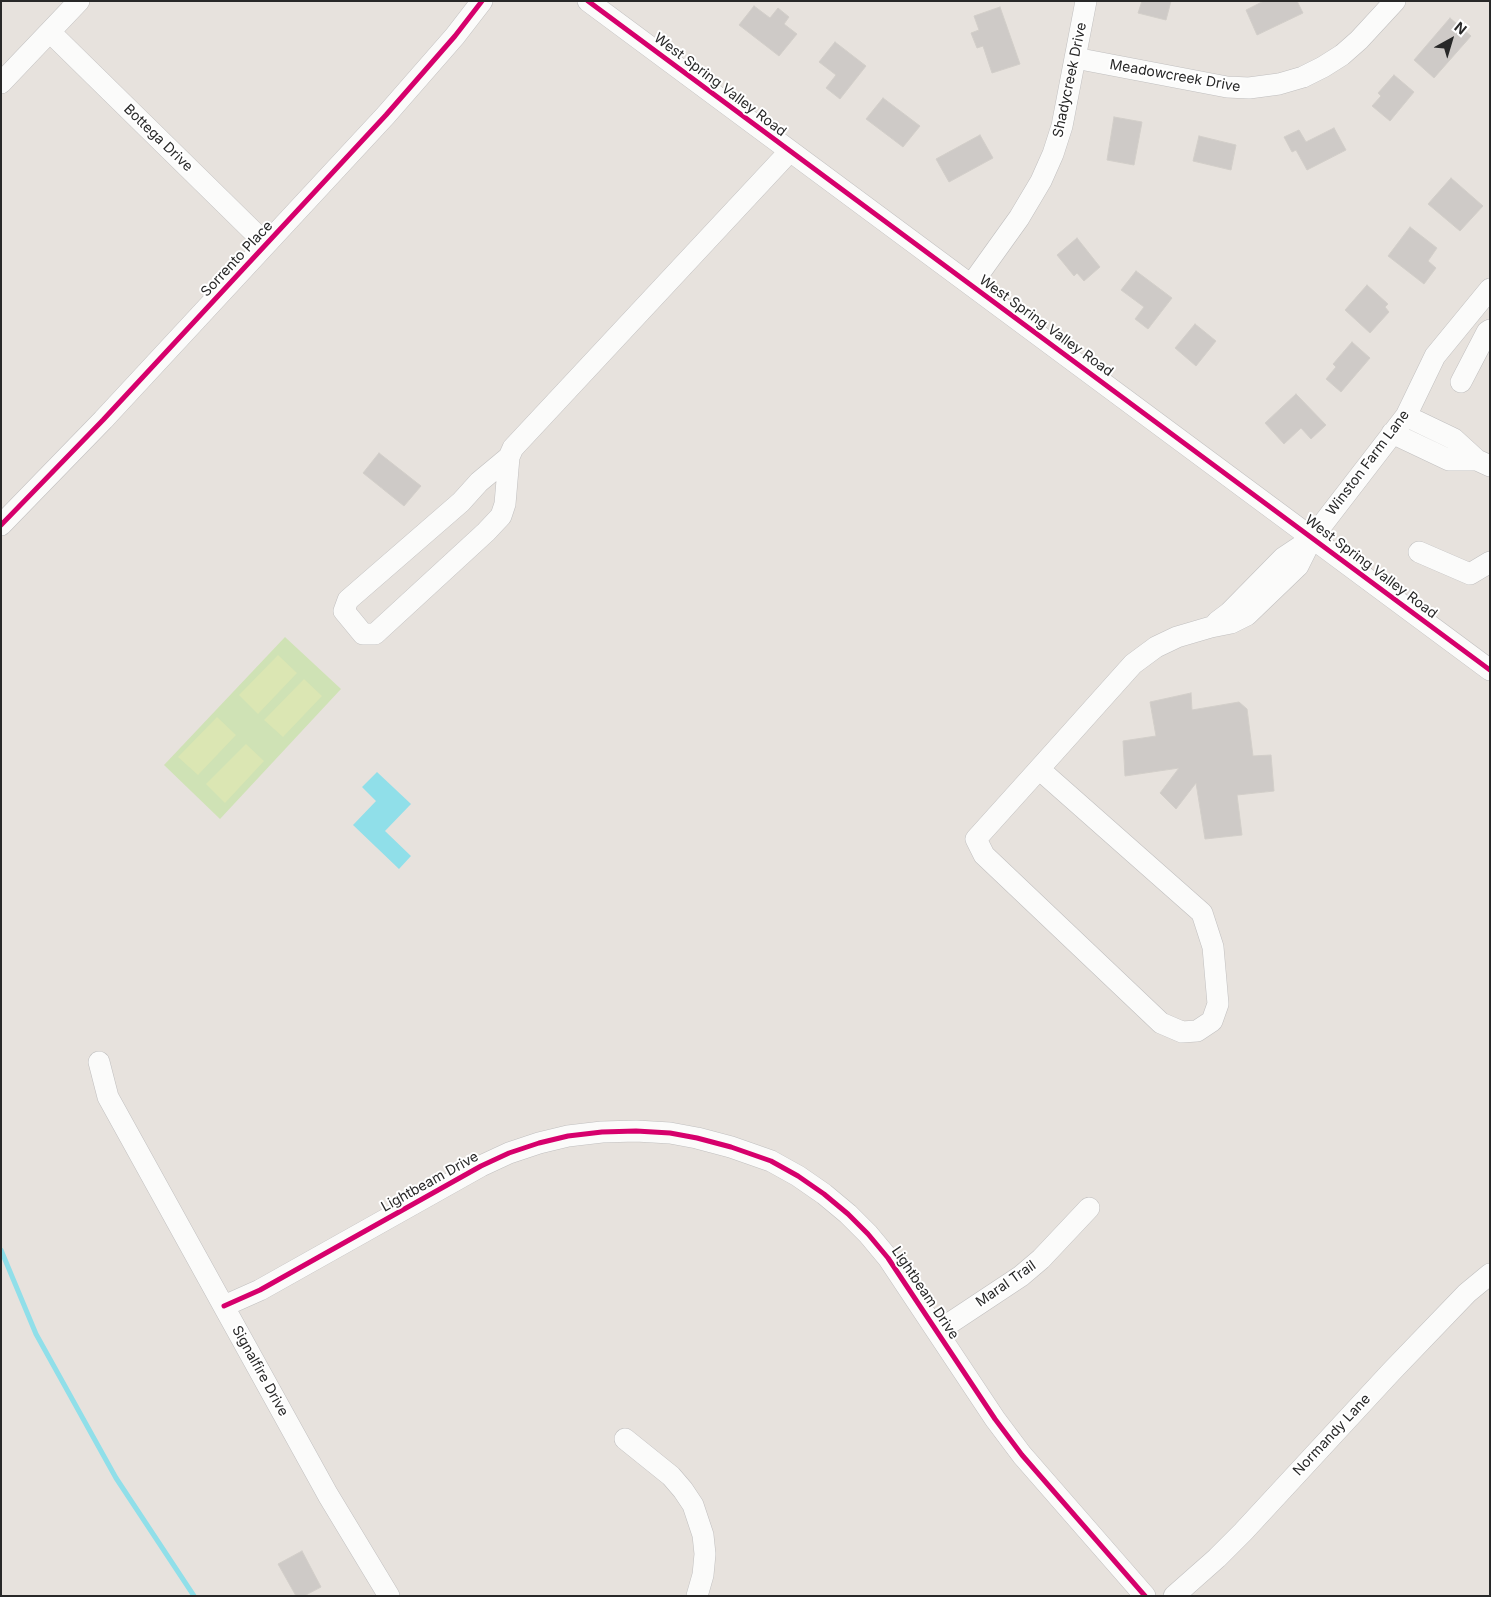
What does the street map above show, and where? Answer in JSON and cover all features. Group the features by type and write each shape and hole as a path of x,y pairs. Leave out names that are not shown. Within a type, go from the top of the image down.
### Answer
{"street":[{"path":"1,83 79,1"},
{"name":"Sorrento Place","path":"1,525 103,420 386,116 455,36 482,1"},
{"name":"West Spring Valley Road","path":"588,1 1490,670"},
{"name":"Shadycreek Drive","path":"971,285 1019,218 1041,181 1053,154 1062,126 1086,1"},
{"name":"Meadowcreek Drive","path":"1075,58 1226,87 1249,88 1279,84 1303,77 1342,55 1359,40 1395,1"},
{"name":"Bottega Drive","path":"50,32 266,244"},
{"path":"509,457 479,482 461,502 348,600 344,611 363,634 375,634 501,516 505,504 509,457 513,448 790,151"},
{"name":"Winston Farm Lane","path":"1039,769 1202,913 1213,947 1218,1004 1212,1021 1198,1031 1182,1032 1161,1023 984,855 976,839 1133,664 1156,647 1177,637 1231,623 1248,616 1298,566 1312,538 1406,416 1435,356 1490,289"},
{"path":"1461,382 1487,332 1490,330"},
{"path":"1406,416 1454,439 1483,463"},
{"path":"1392,433 1449,460 1483,463"},
{"path":"1419,552 1470,574 1490,562"},
{"name":"Signalfire Drive","path":"99,1062 108,1097 328,1495 389,1596"},
{"name":"Lightbeam Drive","path":"224,1306 260,1290 481,1166 509,1153 539,1143 568,1136 636,1131 670,1133 731,1147 771,1161 798,1176 842,1209 868,1234 888,1258 995,1419 1022,1456 1145,1596"},
{"name":"Maral Trail","path":"938,1331 1022,1276 1041,1259 1089,1208"},
{"name":"Normandy Lane","path":"1174,1596 1223,1552 1391,1372 1467,1293 1490,1274"},
{"path":"625,1439 671,1476 693,1506 704,1535 705,1554 703,1574 697,1596"}],"green space":[{"path":"285,637 341,689 220,819 164,765"},
{"path":"278,655 297,673 258,714 239,695"},
{"path":"304,679 322,696 283,737 264,720"},
{"path":"217,717 236,735 198,775 178,757"},
{"path":"246,744 264,761 225,803 206,784"}],"water":[{"path":"377,772 411,804 385,831 411,856 399,869 353,825 376,801 362,787"}],"building":[{"path":"1142,1 1171,1 1166,20 1138,13"},
{"path":"1264,1 1297,1 1303,13 1257,35 1246,10"},
{"path":"754,6 770,18 778,8 789,17 784,24 797,34 779,56 739,25"},
{"path":"1000,7 1020,64 992,73 983,46 977,48 971,33 979,30 974,16"},
{"path":"1450,18 1471,36 1434,78 1414,60"},
{"path":"835,42 866,66 840,99 826,88 836,75 819,62"},
{"path":"1394,75 1414,92 1390,121 1372,106 1381,96 1378,93"},
{"path":"883,98 920,126 903,147 866,119"},
{"path":"1114,117 1142,122 1134,165 1107,160"},
{"path":"1334,128 1346,150 1307,170 1296,150 1292,152 1284,137 1299,130 1306,142"},
{"path":"980,135 993,158 949,182 936,159"},
{"path":"1199,136 1236,145 1231,170 1193,161"},
{"path":"1451,178 1483,206 1460,231 1428,204"},
{"path":"1410,227 1437,248 1428,261 1436,268 1424,284 1388,256"},
{"path":"1077,238 1100,267 1084,281 1077,273 1074,276 1057,255"},
{"path":"1136,271 1172,298 1148,329 1135,319 1144,307 1121,290"},
{"path":"1367,285 1388,304 1385,307 1389,312 1370,333 1345,310"},
{"path":"1195,324 1216,341 1196,366 1175,348"},
{"path":"1352,342 1370,358 1341,392 1326,379 1336,367 1333,364"},
{"path":"1296,394 1326,425 1311,439 1301,428 1284,444 1265,423"},
{"path":"379,453 421,486 404,506 363,473"},
{"path":"1191,693 1192,710 1239,702 1247,709 1253,756 1271,755 1274,791 1237,795 1242,835 1205,839 1196,783 1176,809 1160,793 1179,768 1125,776 1123,741 1156,736 1150,702"},
{"path":"302,1551 321,1587 304,1596 296,1596 278,1564"}],"waterway":[{"path":"1,1250 36,1334 116,1478 194,1596"}],"cycle path":[{"path":"1,525 103,420 386,115 455,36 482,1"},
{"path":"588,1 1490,670"},
{"path":"224,1306 260,1290 481,1166 509,1153 539,1143 568,1136 636,1131 670,1133 731,1147 771,1161 798,1176 824,1194 868,1234 888,1258 995,1419 1022,1455 1145,1596"}]}
